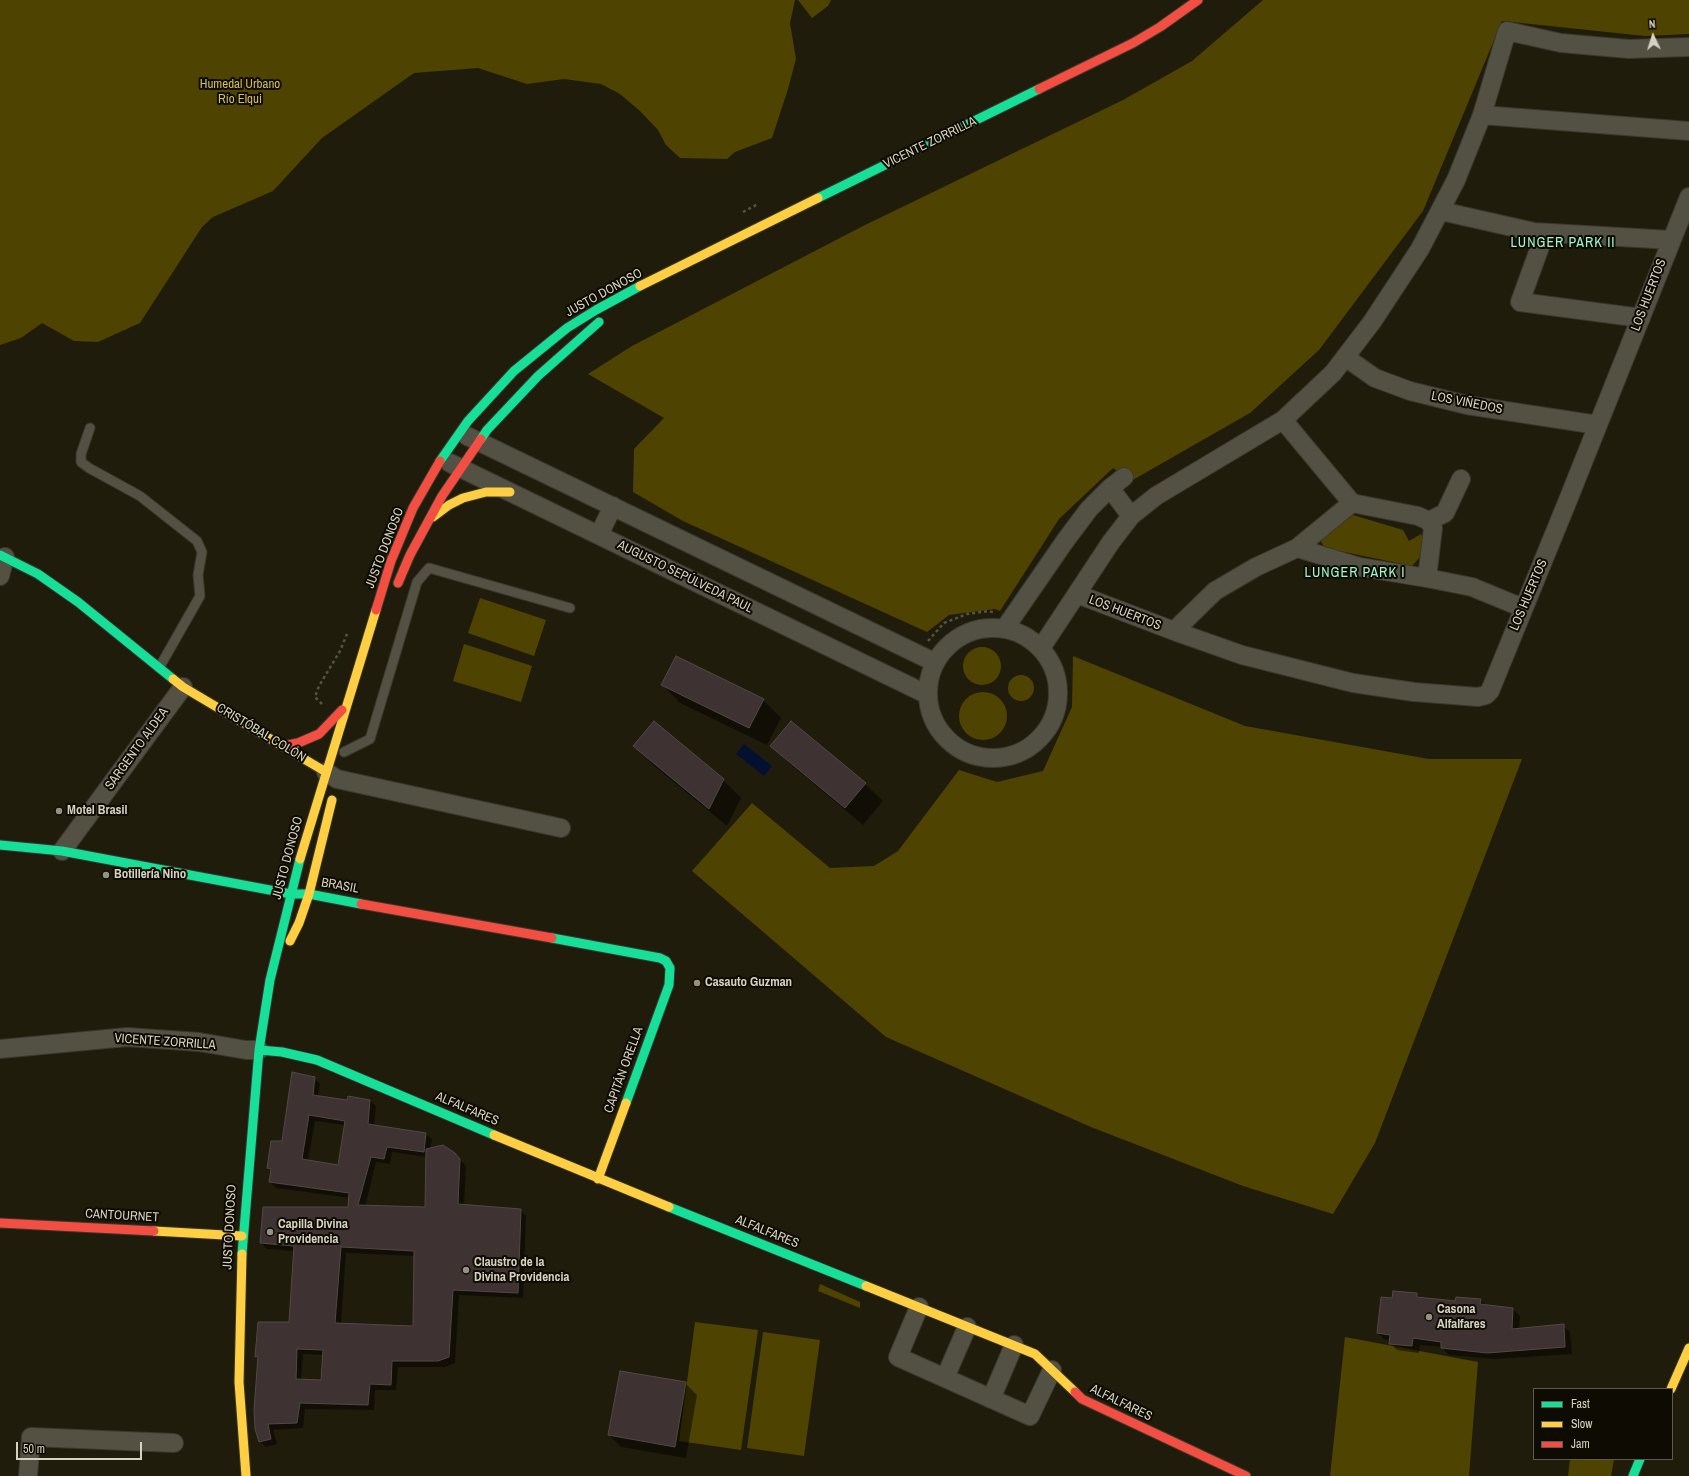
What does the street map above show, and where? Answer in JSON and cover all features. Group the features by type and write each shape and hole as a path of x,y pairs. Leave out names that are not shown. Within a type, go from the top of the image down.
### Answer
{"main road":[{"name":"VICENTE ZORRILLA","path":"658,278 1133,42 1160,27 1198,0"},
{"name":"JUSTO DONOSO","path":"270,980 299,923 309,894 334,780 350,693 399,541 413,508 442,458 460,432 514,371 567,328 596,310 658,278"},
{"name":"JUSTO DONOSO","path":"394,595 410,555 426,525 461,468 487,430 566,350 608,315 658,278"},
{"path":"426,525 444,508 463,498 486,492 510,492"},
{"name":"CRISTÓBAL COLÓN","path":"2,556 38,574 78,602 183,687 283,746 334,780"},
{"path":"354,714 372,655"},
{"path":"283,746 298,743 314,736 328,726 341,710 350,693"},
{"path":"343,755 348,737"},
{"name":"JUSTO DONOSO","path":"246,1476 239,1382 242,1236 259,1050 270,980 291,894 334,780"},
{"name":"BRASIL","path":"0,845 62,851 291,894 309,894 660,958 666,961 670,968"},
{"name":"CAPITÁN ORELLA","path":"598,1179 669,985 670,968"},
{"name":"ALFALFARES","path":"259,1050 282,1052 317,1060 598,1179 1035,1354 1082,1400 1246,1476"},
{"name":"CANTOURNET","path":"0,1223 242,1236"},
{"path":"1671,1388 1689,1348"},
{"path":"1633,1476 1640,1460"}],"street":[{"path":"1041,648 1111,542 1131,516 1156,496 1283,420 1333,373 1372,322 1420,249 1441,211 1467,154 1482,116 1507,31 1561,43 1630,48 1689,47"},
{"path":"1482,116 1689,131"},
{"name":"LOS HUERTOS","path":"1077,594 1242,655 1353,683 1414,692 1478,697 1486,696 1490,691 1689,197"},
{"path":"1441,211 1494,224 1545,233 1671,240"},
{"path":"1545,233 1520,302 1640,318"},
{"name":"LOS VIÑEDOS","path":"1345,357 1375,378 1410,391 1467,405 1598,425"},
{"path":"1283,420 1352,503 1418,516 1429,521 1433,528 1427,578"},
{"path":"460,432 934,662"},
{"name":"AUGUSTO SEPÚLVEDA PAUL","path":"442,458 928,695"},
{"path":"1429,521 1444,513 1461,479"},
{"path":"1005,628 1089,509 1117,482 1131,516"},
{"name":"LOS HUERTOS","path":"1174,631 1215,591 1256,567 1297,548 1352,503"},
{"path":"599,535 613,506"},
{"path":"1297,548 1360,567 1472,587 1523,608"},
{"path":"0,576 2,556"},
{"path":"985,628 1005,628 1025,635 1041,648 1052,665 1058,685 1057,705 1050,724 1038,743 1017,754 994,758 972,755 952,744 937,727 928,706 927,684 934,662 948,644 965,633 985,628"},
{"name":"SARGENTO ALDEA","path":"62,851 183,687"},
{"name":"CRISTÓBAL COLÓN","path":"334,780 561,828"},
{"name":"VICENTE ZORRILLA","path":"0,1049 127,1037 199,1042 246,1050 259,1050"},
{"path":"919,1307 898,1357 1030,1416 1052,1370"},
{"path":"945,1378 967,1327"},
{"path":"991,1398 1014,1345"},
{"path":"28,1476 31,1437 174,1443"}],"lane":[{"path":"90,428 81,454 81,462 140,496 197,541 202,552 198,574 200,596 159,668"},
{"path":"343,755 370,739 417,582 429,568 570,608"}],"path":[{"path":"742,212 763,202"},
{"path":"926,643 944,623 967,614 989,611 996,613"},
{"path":"335,718 315,697 318,686 340,651 348,632"}],"green space":[{"name":"Humedal Urbano Río Elqui","path":"0,0 795,0 790,23 796,59 772,138 735,152 727,159 680,158 666,145 658,130 640,111 620,94 601,84 564,79 527,84 478,68 414,73 322,138 273,191 213,217 202,227 140,323 98,342 74,341 42,323 21,338 0,345"},
{"path":"798,0 831,0 828,6 812,18"},
{"path":"1263,0 1689,0 1689,34 1645,36 1502,21 1423,211 1319,350 1250,413 1131,481 1113,468 1059,519 1000,611 995,609 949,615 927,632 683,521 633,492 634,449 664,418 588,374 632,346 863,226 1123,100 1192,61"},
{"path":"1353,515 1403,530 1409,541 1421,534 1423,540 1421,556 1412,566 1325,548 1320,540"},
{"path":"480,598 546,620 534,656 468,633"},
{"path":"464,644 532,666 521,702 453,681"},
{"path":"978,647 986,647 996,652 1000,659 1000,673 996,680 986,685 978,685 968,680 966,677 963,670 963,662 968,652 971,650"},
{"path":"1073,656 1245,726 1429,759 1522,759 1375,1143 1333,1214 1243,1186 1091,1127 886,1037 692,871 752,803 830,868 874,866 898,851 959,770 997,782 1043,771 1072,707"},
{"path":"1021,675 1030,679 1034,688 1030,697 1021,701 1012,697 1008,688 1012,679"},
{"path":"978,692 988,692 1000,699 1007,711 1007,721 1000,733 988,740 978,740 970,736 963,729 959,721 959,711 963,703 970,696"},
{"path":"820,1284 860,1302 860,1308 818,1291"},
{"path":"695,1322 758,1330 741,1450 679,1441"},
{"path":"763,1332 820,1340 804,1456 747,1448"},
{"path":"1345,1337 1478,1362 1469,1476 1330,1476"},
{"path":"1570,1460 1614,1460 1611,1476 1568,1476"}],"water":[{"path":"744,744 772,766 764,776 736,754"}],"building":[{"path":"676,656 764,699 749,728 661,685"},
{"path":"654,721 724,779 709,809 633,746"},
{"path":"791,721 866,783 845,808 770,746"},
{"name":"Claustro de la Divina Providencia","path":"292,1072 315,1077 313,1095 347,1100 348,1096 370,1100 368,1124 426,1133 424,1152 387,1147 384,1159 371,1157 358,1205 425,1207 426,1149 443,1145 455,1153 460,1159 458,1204 521,1209 518,1293 453,1290 449,1357 438,1361 392,1361 391,1385 370,1384 368,1405 300,1403 297,1423 268,1424 271,1439 259,1442 255,1429 254,1410 258,1356 255,1357 258,1322 289,1322 294,1246 260,1243 263,1207 348,1207 349,1193 269,1182 271,1169 267,1168 271,1141 282,1141","holes":["309,1115 345,1121 338,1165 302,1159","341,1247 414,1251 413,1326 335,1323","297,1349 323,1350 321,1380 296,1379"]},
{"name":"Casona Alfalfares","path":"1393,1291 1417,1293 1417,1297 1455,1301 1456,1297 1481,1299 1480,1304 1513,1308 1512,1329 1564,1324 1565,1347 1487,1353 1441,1348 1441,1342 1413,1338 1412,1346 1389,1344 1390,1335 1377,1333 1381,1297 1392,1298"},
{"path":"620,1371 686,1382 675,1447 608,1435"}],"traffic: fast":[{"path":"818,198 1039,89"},
{"path":"440,461 468,421 514,371 567,328 640,286"},
{"path":"481,439 487,430 538,376 599,322"},
{"path":"0,555 38,574 78,602 173,679"},
{"path":"0,845 62,851 291,894 309,894 361,904"},
{"path":"242,1254 259,1050 270,980 300,859"},
{"path":"552,938 660,958 666,961 670,968 669,985 626,1103"},
{"path":"259,1050 282,1052 317,1060 494,1135"},
{"path":"669,1207 866,1286"},
{"path":"1633,1476 1640,1460"}],"traffic: slow":[{"path":"640,286 818,198"},
{"path":"433,517 449,505 463,498 486,492 510,492"},
{"path":"300,859 376,610"},
{"path":"173,679 183,687 326,772"},
{"path":"290,941 299,923 309,894 332,800"},
{"path":"598,1179 626,1103"},
{"path":"494,1135 669,1207"},
{"path":"154,1231 242,1236"},
{"path":"242,1254 239,1382 246,1476"},
{"path":"866,1286 1035,1354 1075,1392"},
{"path":"1671,1388 1689,1348"}],"traffic: jam":[{"path":"1039,89 1133,43 1160,27 1198,0"},
{"path":"398,583 410,555 442,496 481,439"},
{"path":"376,610 391,561 413,508 440,461"},
{"path":"283,746 298,743 319,734 342,710"},
{"path":"361,904 552,938"},
{"path":"0,1223 154,1231"},
{"path":"1075,1392 1082,1399 1246,1476"}],"place":[{"name":"Motel Brasil","path":"59,811"},
{"name":"Botillería Nino","path":"106,875"},
{"name":"Casauto Guzman","path":"697,983"},
{"name":"Capilla Divina Providencia","path":"270,1232"},
{"name":"Claustro de la Divina Providencia","path":"466,1270"},
{"name":"Casona Alfalfares","path":"1429,1317"}],"district":[{"name":"LUNGER PARK II","path":"1563,243"},
{"name":"LUNGER PARK I","path":"1355,573"}]}
